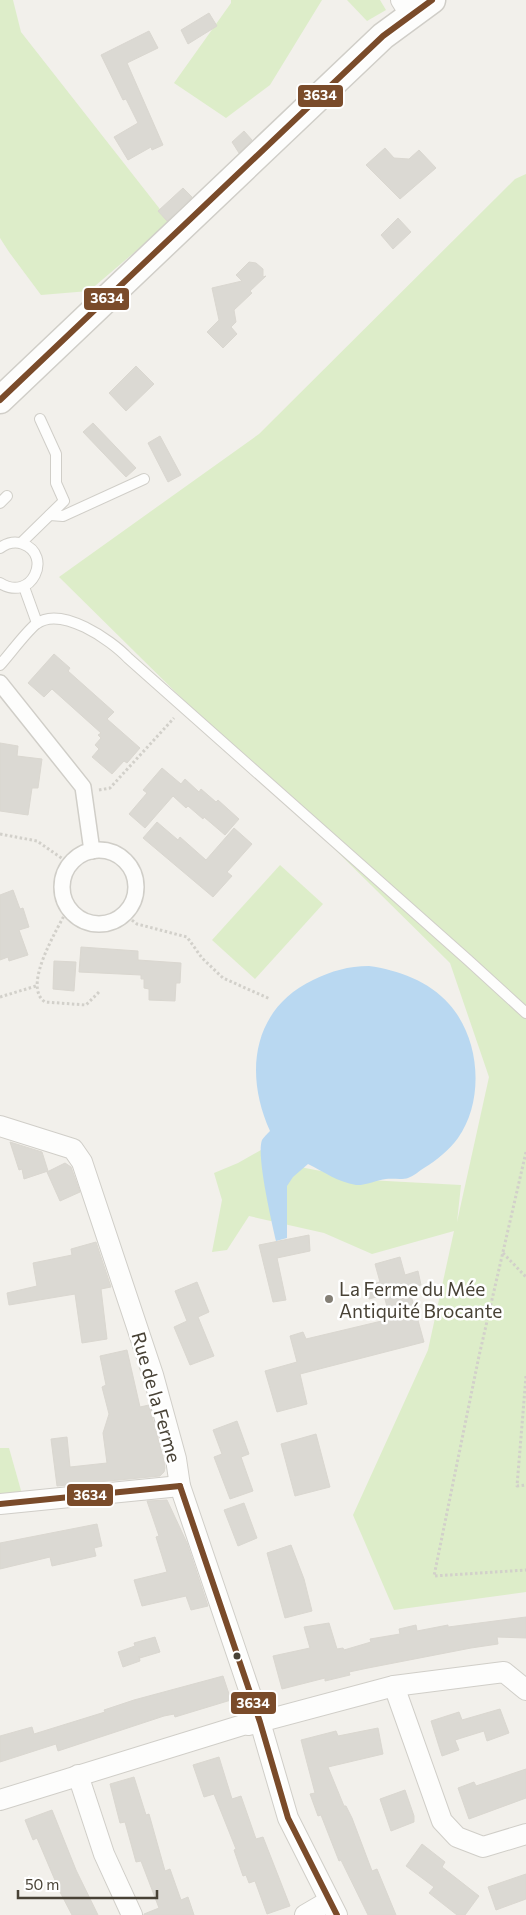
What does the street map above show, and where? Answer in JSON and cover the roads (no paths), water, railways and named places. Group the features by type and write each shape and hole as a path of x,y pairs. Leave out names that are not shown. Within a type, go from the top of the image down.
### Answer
{"street":[{"path":"0,400 383,36 406,8 432,0"},
{"path":"0,682 83,787 92,851"},
{"path":"103,850 122,858 130,866 136,886 133,901 124,914 105,924 94,924 84,921 68,908 63,899 63,878 70,864 82,854 92,851 103,850"},
{"name":"Rue de la Ferme","path":"0,1126 73,1149 82,1162 153,1375 176,1459 180,1486 260,1722 288,1818 333,1908"},
{"path":"0,1504 160,1490 180,1486"},
{"path":"0,1800 246,1724 260,1722 394,1686 504,1672 526,1690"},
{"path":"394,1686 442,1821 457,1837 483,1847 526,1834"},
{"path":"78,1775 104,1854 132,1915"},
{"path":"305,1915 333,1908"}],"lane":[{"path":"21,543 64,501 56,482 56,454 40,419"},
{"path":"50,515 62,516 144,479"},
{"path":"0,548 13,542 21,543 34,553 37,560 35,576 24,587 16,589 0,584"},
{"path":"24,587 37,623"},
{"path":"0,665 37,623 56,618 76,623 116,646 526,1013"}],"water":[{"path":"369,966 391,970 423,983 441,996 459,1018 473,1051 475,1070 475,1088 467,1123 447,1151 434,1162 408,1178 386,1179 356,1185 337,1179 308,1164 293,1177 287,1186 287,1238 276,1241 261,1160 262,1140 270,1131 257,1087 256,1066 259,1045 266,1025 277,1008 293,992 313,980 334,972 347,968"}],"place":[{"name":"La Ferme du Mée Antiquité Brocante","path":"329,1299"}]}
